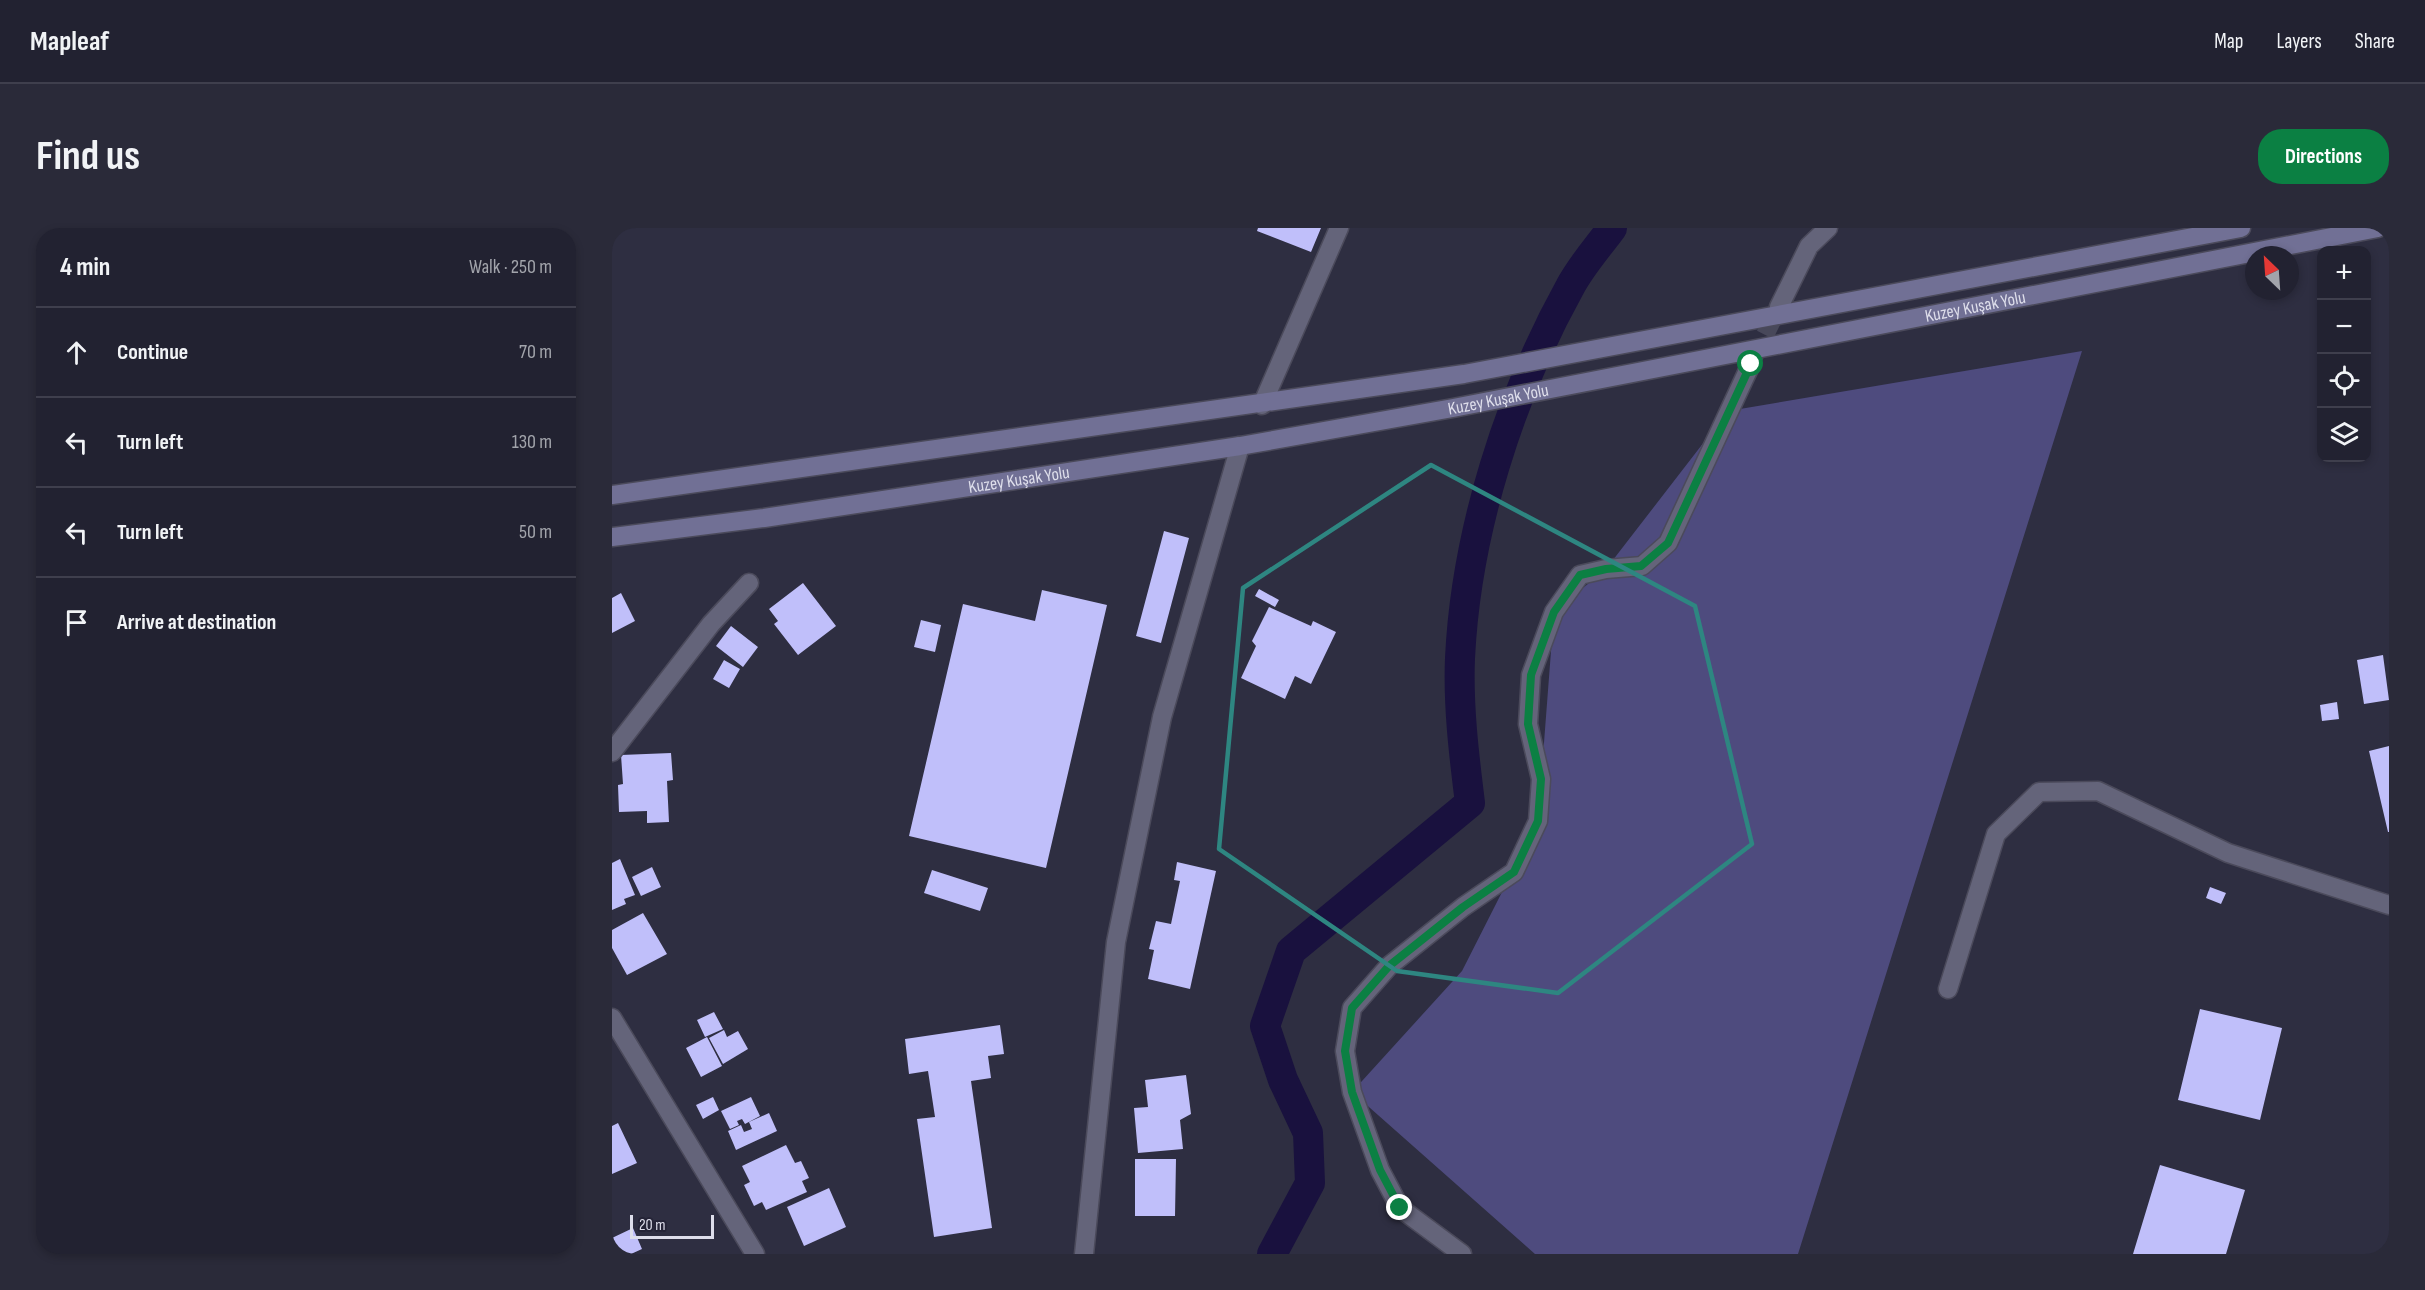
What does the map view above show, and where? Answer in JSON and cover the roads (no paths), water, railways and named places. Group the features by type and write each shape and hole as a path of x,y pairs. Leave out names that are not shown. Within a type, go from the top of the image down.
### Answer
{"main road":[{"name":"Kuzey Kuşak Yolu","path":"612,495 1262,405 1464,374 2241,228"},
{"name":"Kuzey Kuşak Yolu","path":"612,537 764,518 1240,447 1453,408 2378,228"}],"street":[{"path":"1262,405 1339,228"},
{"path":"1779,307 1809,246 1828,228"},
{"path":"1462,1254 1437,1239 1400,1208 1380,1170 1352,1092 1345,1051 1352,1008 1389,966 1463,907 1514,872 1538,821 1541,779 1528,724 1530,685 1531,675 1554,612 1580,575 1606,569 1641,566 1668,543 1751,364"},
{"path":"1084,1254 1116,942 1162,717 1240,447"},
{"path":"612,752 711,624 749,583"},
{"path":"1948,989 1996,834 2038,792 2098,791 2228,853 2389,905"},
{"path":"612,1018 755,1254"}],"waterway":[{"path":"1272,1254 1310,1183 1308,1133 1283,1080 1265,1026 1291,951 1470,803 1461,712 1460,658 1471,563 1481,515 1510,420 1548,329 1574,279 1612,228"}],"tunnel":[{"path":"1753,359 1779,307"}]}
